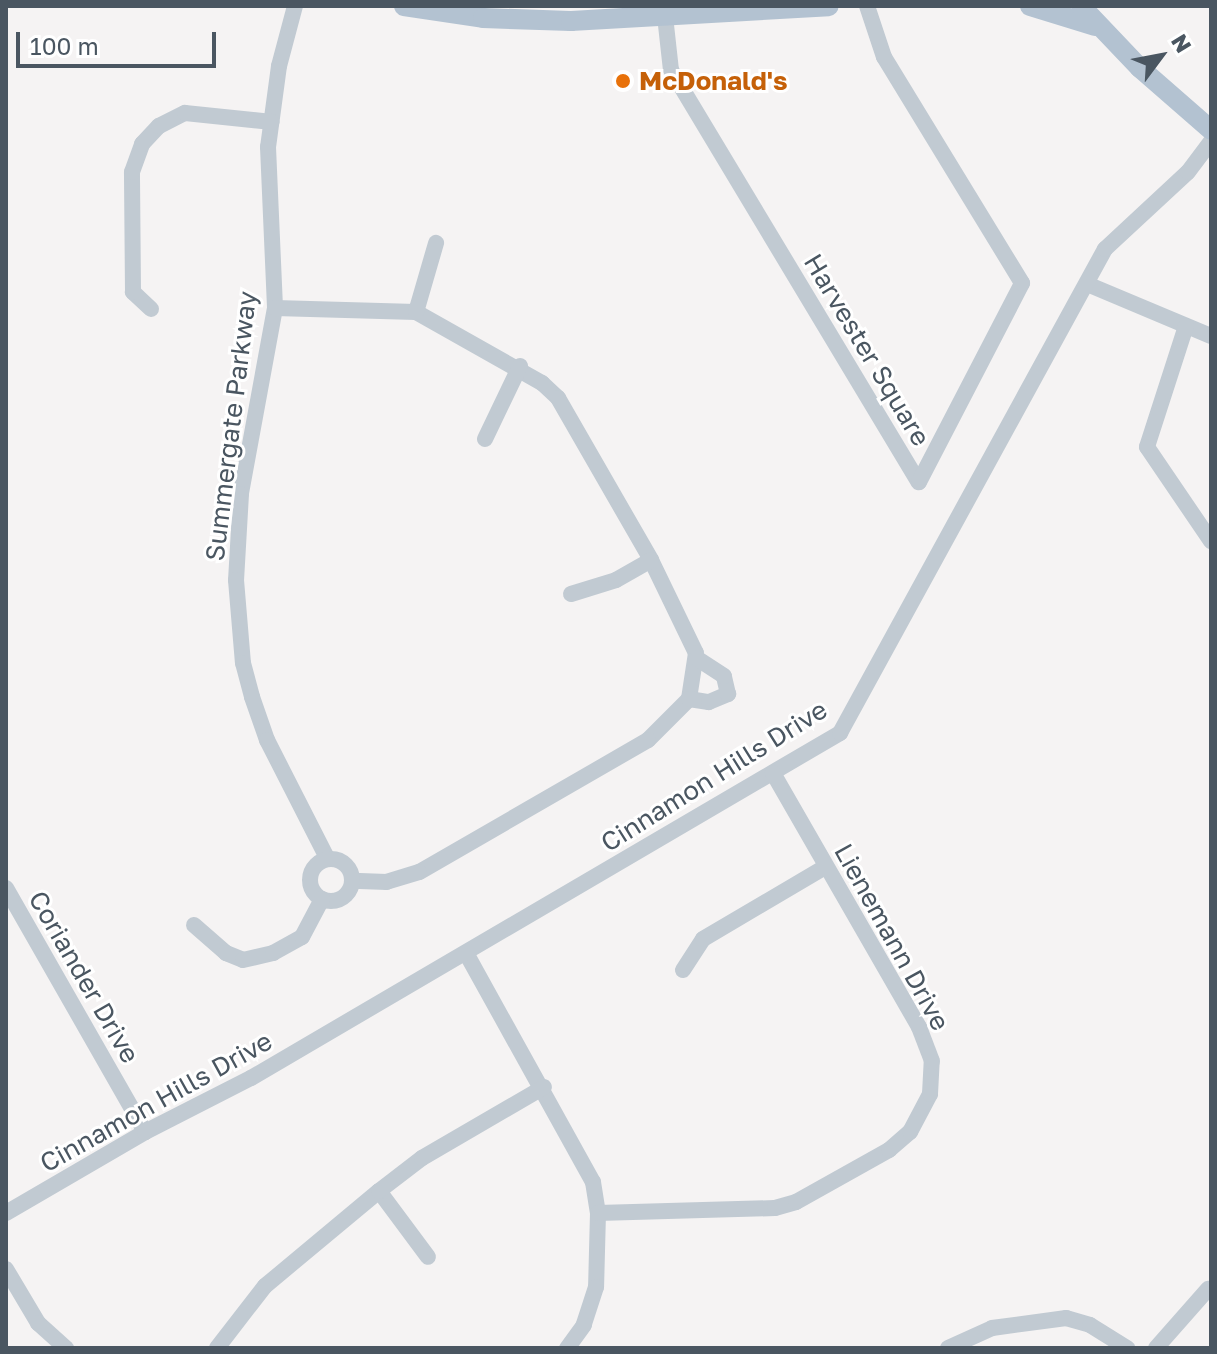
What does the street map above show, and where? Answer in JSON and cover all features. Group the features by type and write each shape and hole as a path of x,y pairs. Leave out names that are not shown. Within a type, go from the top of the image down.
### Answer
{"main road":[{"path":"404,6 571,21 829,6"},
{"path":"1030,6 1102,28"},
{"path":"1081,6 1211,130"}],"street":[{"name":"Summergate Parkway","path":"295,6 272,122 275,308 241,494 236,580 236,663 267,740 327,858"},
{"name":"Harvester Square","path":"665,16 671,70 919,482 1022,283 884,57 867,6"},
{"path":"151,309 133,292 132,172 142,144 159,126 185,113 272,122"},
{"name":"Cinnamon Hills Drive","path":"6,1213 145,1132 251,1078 840,733 854,714 1087,284 1123,228 1188,172 1211,142"},
{"path":"416,312 436,243"},
{"path":"1087,284 1211,336"},
{"path":"275,308 416,312 520,366 558,398 685,621 696,658 689,699 648,740 419,872 387,882 353,881"},
{"path":"1186,326 1147,447 1211,541"},
{"path":"485,439 520,366"},
{"path":"571,594 616,580 651,560"},
{"path":"689,699 709,702 728,694 724,676 696,658"},
{"name":"Lienemann Drive","path":"598,1213 775,1208 823,1187 910,1132 930,1094 932,1061 919,1027 773,773"},
{"path":"322,899 310,879 315,866 327,858 346,864 353,881"},
{"path":"683,970 703,939 825,867"},
{"path":"322,899 341,899 353,881"},
{"name":"Coriander Drive","path":"6,888 145,1132"},
{"path":"194,925 226,953 243,960 273,953 302,937 322,899"},
{"path":"466,953 544,1087 593,1182 598,1213 596,1287 584,1325 567,1348"},
{"path":"217,1348 265,1286 379,1191 422,1158 544,1087"},
{"path":"379,1191 428,1257"},
{"path":"6,1269 38,1323 66,1348"},
{"path":"1156,1348 1208,1289"},
{"path":"948,1348 992,1328 1066,1318 1090,1325 1127,1348"}],"place":[{"name":"McDonald's","path":"623,81"}]}
